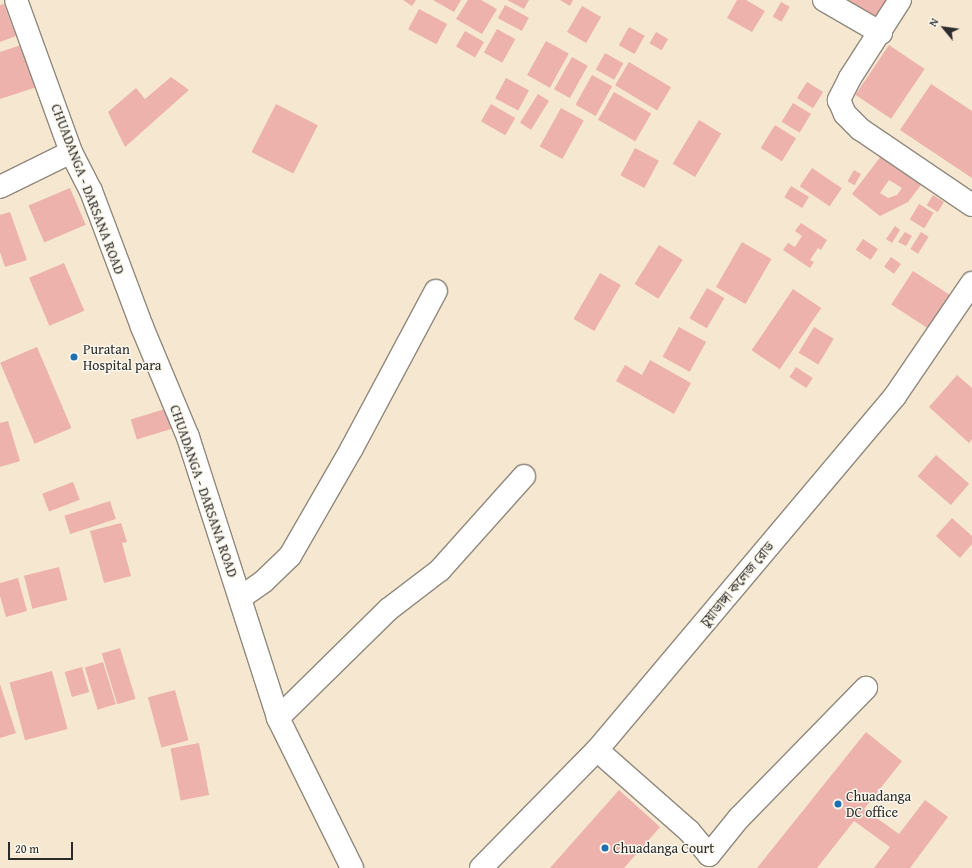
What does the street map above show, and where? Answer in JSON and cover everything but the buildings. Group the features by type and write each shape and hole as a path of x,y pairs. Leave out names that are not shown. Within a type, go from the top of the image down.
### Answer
{"street":[{"name":"CHUADANGA - DARSANA ROAD","path":"16,0 71,152 91,191 142,327 188,437 278,718 352,868"},
{"path":"824,0 881,33"},
{"path":"900,0 881,33 850,78 839,100 845,114 860,129 972,205"},
{"path":"0,187 71,152"},
{"name":"চুয়াডাঙ্গা কলেজ রোড","path":"481,868 597,750 895,396 972,283"},
{"path":"240,598 264,581 290,556 352,448 436,291"},
{"path":"278,718 389,609 440,570 524,476"},
{"path":"597,750 689,830 711,861 739,818 866,688"}],"place":[{"name":"Puratan Hospital para","path":"74,357"},
{"name":"Chuadanga DC office","path":"838,804"},
{"name":"Chuadanga Court","path":"605,848"}]}
